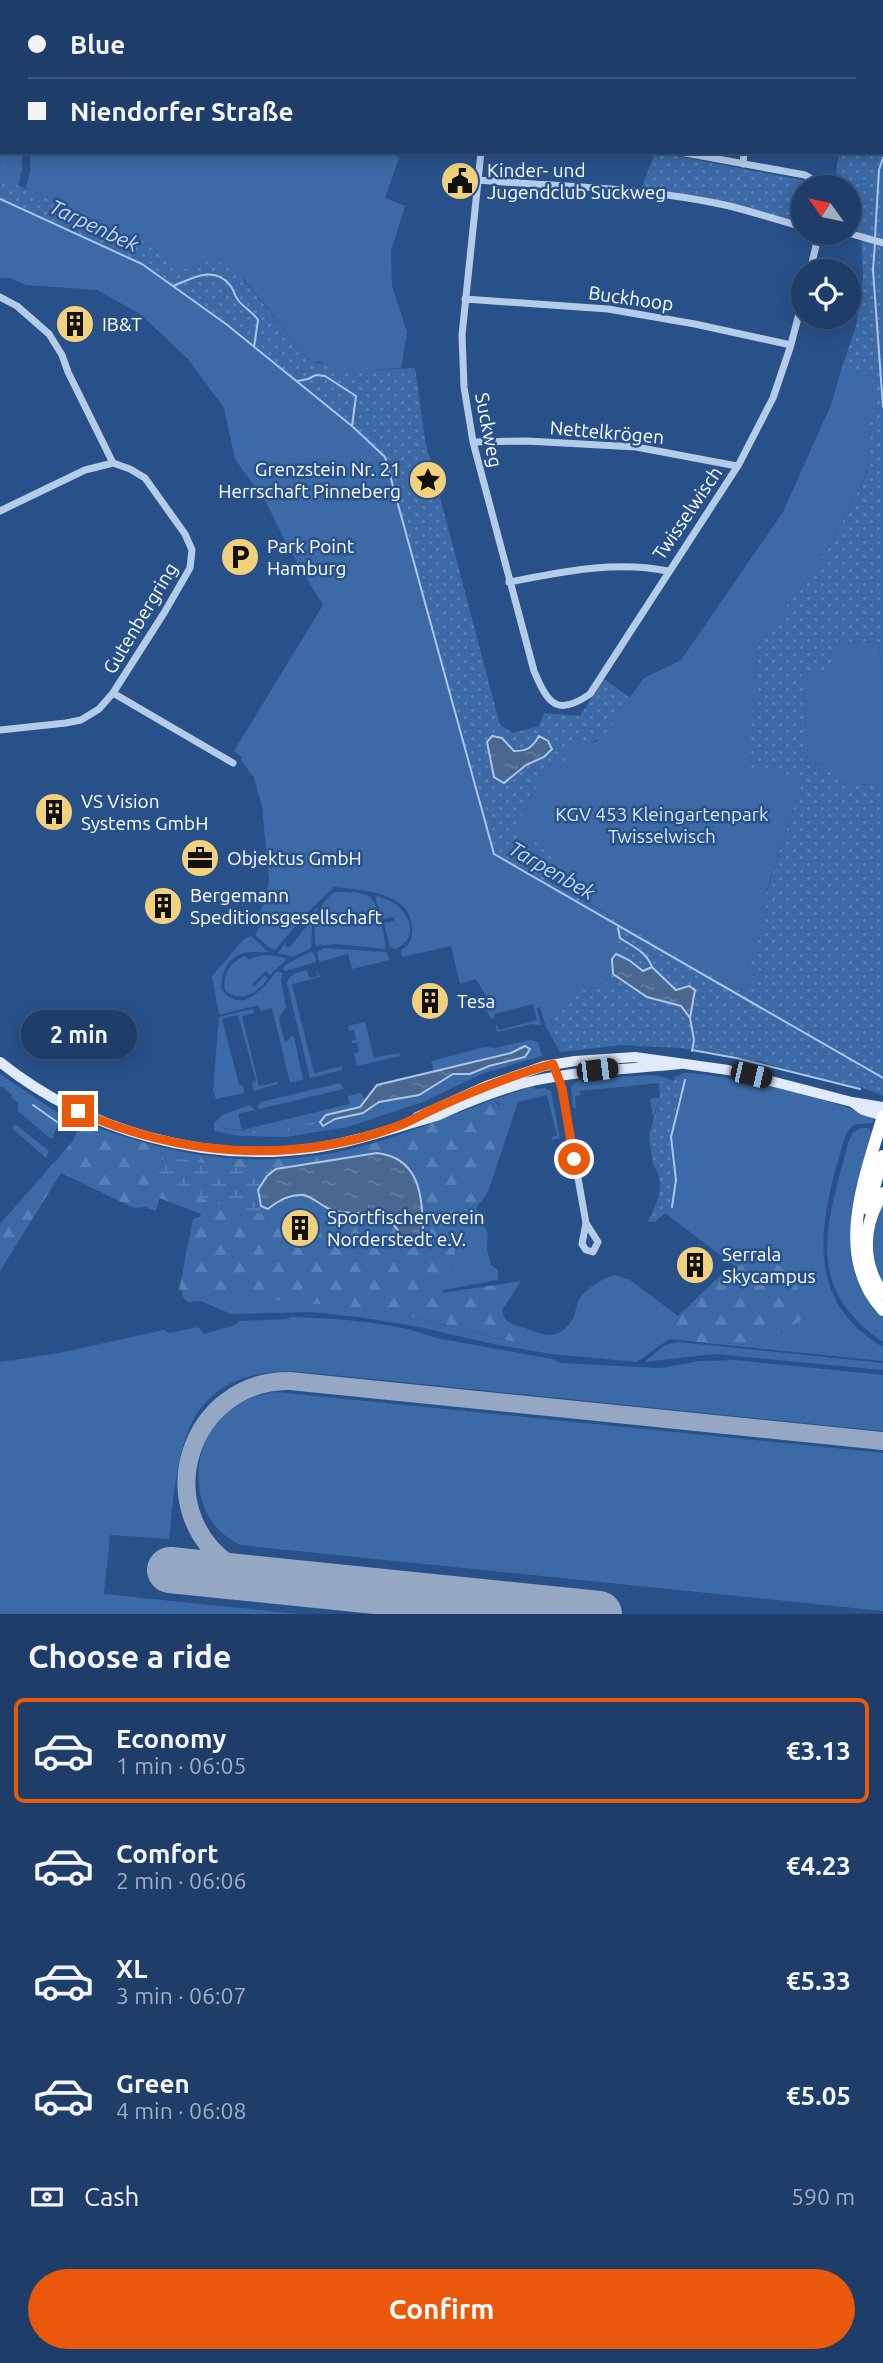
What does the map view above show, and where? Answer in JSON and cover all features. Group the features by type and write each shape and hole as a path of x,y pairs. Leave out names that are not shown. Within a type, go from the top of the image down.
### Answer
{"highway":[{"path":"883,1116 859,1207 855,1246 862,1280 883,1310"},
{"path":"883,1156 868,1210 866,1234 869,1267 883,1294"},
{"path":"866,1234 883,1193"}],"main road":[{"path":"398,1126 486,1086 553,1064 635,1057 728,1070 852,1102 867,1102 883,1107"},
{"path":"0,1062 36,1088 94,1118 130,1132 203,1147 253,1151 290,1151 349,1141 437,1116 457,1106 531,1082 611,1069 680,1064"},
{"path":"852,1102 863,1110 883,1116"}],"street":[{"name":"Suckweg","path":"481,154 462,335 464,387 473,442 509,582 534,671 541,688 552,702"},
{"path":"690,154 805,175"},
{"path":"743,164 744,154"},
{"path":"478,180 677,197 725,205 791,224"},
{"path":"861,237 883,243"},
{"path":"0,297 17,306 49,334 62,355 113,463 85,470 0,511"},
{"name":"Buckhoop","path":"465,299 608,309 791,345"},
{"name":"Twisselwisch","path":"552,702 573,706 590,694 737,467 773,398 795,329"},
{"name":"Nettelkrögen","path":"473,442 539,441 636,447 737,467"},
{"name":"Gutenbergring","path":"0,730 81,720 99,709 113,693 190,568 192,550 185,534 145,478 113,463"},
{"path":"509,582 564,571 607,567 642,566 668,571"},
{"name":"Gutenbergring","path":"113,693 233,763"},
{"path":"553,1064 558,1077 586,1223"}],"green space":[{"path":"0,154 22,154 18,186 0,178"},
{"path":"30,154 392,154 399,158 385,198 405,206 391,251 392,286 407,332 401,368 371,370 357,375 344,373 319,361 311,363 244,279 180,271 142,240 26,188"},
{"path":"654,154 791,178 791,221 725,202 642,187"},
{"path":"839,154 883,154 883,688 879,643 876,641 833,642 833,670 802,672 808,759 834,774 839,782 883,786 883,1096 861,1087 859,1089 763,1063 680,1048 621,1045 560,1052 550,1015 576,990 606,988 607,961 620,938 618,927 494,854 385,457 352,426 226,324 142,264 0,199 0,178 142,240 180,271 215,259 243,279 311,363 322,363 357,375 361,364 371,370 415,368 425,440 500,725 513,733 539,726 544,713 580,716 604,679 630,698 603,736 595,741 579,743 569,753 567,762 555,758 514,831 556,853 544,878 743,993 756,972 750,968 769,896 766,894 803,779 749,767 757,647 825,554 866,476 871,439 865,412 873,410 872,376 842,367 855,329 861,329 861,175 836,175","holes":["502,738 514,751 533,747 544,757 526,765 504,783"]},
{"path":"0,199 142,264 226,324 352,426 385,457 494,854 618,926 620,938 607,961 606,988 550,1015 560,1052 546,1027 540,1007 537,1008 541,1025 532,1024 497,1032 497,1025 499,1030 537,1020 533,1004 494,1014 495,1018 491,1019 484,1005 488,999 476,979 460,984 451,946 402,957 401,950 409,944 411,938 410,916 404,907 383,895 334,887 275,950 255,935 262,923 258,916 265,901 269,880 262,806 254,778 241,760 242,757 234,751 323,605 289,549 267,504 235,459 224,408 188,359 140,314 97,290 26,285 10,278 0,278"},
{"name":"KGV 453 Kleingartenpark Twisselwisch","path":"842,367 872,376 873,411 866,412 871,439 866,475 825,554 757,647 755,676 803,779 766,893 769,895 756,972 743,994 544,877 514,831 555,758 569,753 579,743 596,742 644,678 681,660 783,512 831,405"},
{"path":"833,642 879,643 883,688 883,786 839,782 834,774 808,759 802,671 833,670"},
{"path":"336,892 362,893 373,900 381,921 386,949 336,944 316,946 318,916 325,902"},
{"path":"377,896 399,907 410,927 408,938 394,949 390,947 384,923 394,921 394,917 383,919 375,898"},
{"path":"318,907 312,926 311,948 293,957 278,953 286,942 285,946 289,948 306,927 300,925"},
{"path":"251,936 268,952 247,952 233,958 223,973 222,990 230,997 245,1000 259,991 277,971 283,973 281,980 286,1007 279,1018 284,1040 287,1042 291,1036 294,1037 303,1079 290,1083 272,1008 261,1011 258,1005 219,1015 212,976 244,939"},
{"path":"324,948 386,952 390,960 352,969 348,954 319,962 317,952"},
{"path":"310,952 314,953 316,962 285,971 283,969 285,965"},
{"path":"268,955 287,959 270,975 266,971 252,984 254,987 265,975 268,978 260,988 249,995 237,996 225,990 226,974 232,965 245,956 249,960"},
{"path":"315,969 320,977 292,984 314,1073 342,1066 342,1070 310,1078 287,983 292,975 298,972 307,970 309,978 318,976"},
{"path":"253,1009 254,1013 242,1016 259,1086 278,1084 254,1091 252,1083 256,1081 238,1015 222,1019 239,1085 243,1085 244,1093 216,1099 213,1091 219,1017"},
{"path":"365,1022 374,1058 399,1053 400,1056 357,1066 354,1054 359,1052 357,1043 352,1043 351,1041 356,1039 354,1030 349,1031 348,1026"},
{"path":"530,1040 538,1042 542,1056 484,1073 423,1102 348,1127 286,1137 240,1136 214,1131 214,1123 222,1115 250,1105 255,1110 238,1114 242,1130 350,1104 348,1096 361,1093 365,1100 362,1104 306,1125 256,1131 244,1131 223,1127 224,1130 262,1133 327,1126 335,1119 359,1113 379,1102 419,1095 453,1074 470,1074 525,1057 530,1049 525,1046 511,1053 434,1071 431,1061 485,1047 495,1048"},
{"path":"682,1073 721,1077 810,1096 873,1119 874,1122 871,1123 853,1125 846,1134 830,1193 824,1251 828,1278 838,1304 856,1327 883,1347 883,1361 755,1348 805,1318 761,1256 736,1267 665,1213 668,1205 672,1206 676,1172 671,1137 686,1077 680,1076"},
{"path":"0,1074 58,1113 61,1121 54,1138 51,1139 18,1111 18,1103 12,1095 0,1087"},
{"path":"649,1075 674,1081 661,1085 660,1097 659,1083 580,1091 581,1095 575,1096 576,1108 573,1108 571,1087 579,1080"},
{"path":"675,1076 686,1077 671,1137 676,1180 672,1207 668,1206 655,1222 648,1221 660,1186 653,1165 649,1135 660,1097 660,1082 674,1081"},
{"path":"340,1083 344,1089 259,1109 261,1102"},
{"path":"534,1086 535,1089 545,1088 551,1091 560,1138 552,1140 552,1137 557,1136 547,1095 518,1102 488,1192 476,1208 488,1234 487,1249 491,1265 498,1270 498,1280 443,1290 451,1274 460,1229 500,1104 493,1100"},
{"path":"660,1097 653,1118 650,1099"},
{"path":"493,1100 505,1111 504,1119 472,1220 460,1229 451,1274 442,1293 521,1281 502,1309 508,1321 528,1329 523,1344 391,1312 179,1290 193,1219 201,1214 159,1198 156,1211 145,1207 134,1208 61,1173 0,1271 0,1224 73,1141 82,1127 91,1129 93,1126 189,1153 285,1159 369,1144","holes":["389,1155 403,1239 396,1226 378,1214 345,1212 322,1206 304,1195 280,1199"]},
{"path":"320,1119 323,1126 286,1131 243,1133 221,1128 266,1130 316,1122"},
{"path":"15,1124 49,1151 46,1158 12,1128"},
{"path":"868,1128 873,1132 855,1206 851,1253 856,1275 866,1297 883,1318 883,1342 857,1321 840,1299 831,1276 827,1252 834,1200 848,1143 853,1132"},
{"path":"169,1157 233,1168 276,1169 267,1176 261,1205 268,1209 260,1214 214,1203 169,1186 150,1171 153,1162"},
{"path":"883,1200 883,1284 875,1263 873,1242"},
{"path":"761,1256 781,1267 792,1278 807,1312 805,1318 755,1348 669,1339 678,1316 723,1273"},
{"path":"615,1275 630,1280 678,1316 669,1339 637,1362 552,1354 359,1317 311,1312 231,1314 201,1301 188,1302 182,1294 183,1290 391,1312 522,1344 528,1329 549,1335 565,1329 586,1291"},
{"path":"291,1317 385,1325 561,1363 660,1368 700,1361 735,1360 883,1375 883,1431 293,1371 256,1375 227,1385 207,1401 192,1422 177,1475 169,1539 110,1535 104,1594 298,1614 0,1614 0,1362 59,1353 164,1330 170,1333 198,1327 204,1334 235,1325 239,1321"},
{"path":"679,1342 883,1363 883,1370 715,1354 644,1362 665,1345"},
{"path":"276,1392 883,1453 883,1611 240,1545 218,1529 202,1500 199,1466 202,1450 209,1434 231,1408 252,1397"}],"water":[{"path":"492,736 502,738 514,751 529,748 539,736 548,741 552,749 504,783 494,777 487,742"},
{"path":"616,954 643,971 652,967 676,990 689,986 695,990 690,1018 681,1006 647,997 613,974 612,959"},
{"path":"525,1046 530,1049 525,1057 470,1074 453,1074 419,1095 379,1102 363,1113 335,1119 323,1126 320,1122 326,1115 360,1107 377,1085 511,1053"},
{"path":"377,1153 402,1162 416,1181 423,1230 411,1242 403,1239 396,1227 380,1215 332,1210 303,1195 284,1199 268,1209 261,1206 258,1190 267,1176 276,1169"}],"waterway":[{"path":"875,237 879,170 883,158"},
{"name":"Tarpenbek","path":"0,199 142,264 226,324 352,426 385,457 494,854 883,1078"},
{"path":"875,243 873,270 883,407"},
{"name":"Tarpenbek","path":"173,286 210,274 224,279 238,300 258,320 254,347"},
{"name":"Tarpenbek","path":"298,381 316,375 325,376 356,396 352,426"},
{"path":"618,928 620,938 643,953 652,967"},
{"path":"690,1018 694,1040 692,1051"},
{"path":"692,1050 736,1058 860,1089"},
{"path":"672,1207 676,1180 671,1137 685,1080"},
{"path":"33,1105 57,1122"}],"taxiway":[{"path":"274,1581 234,1567 205,1540 191,1512 187,1481 192,1451 205,1424 227,1401 255,1386 290,1381 883,1441"}],"runway":[{"path":"170,1570 599,1614"}],"place":[{"name":"Kinder- und Jugendclub Suckweg","path":"460,181"},
{"name":"IB&T","path":"75,324"},
{"name":"Grenzstein Nr. 21 Herrschaft Pinneberg","path":"428,480"},
{"name":"Park Point Hamburg","path":"240,557"},
{"name":"VS Vision Systems GmbH","path":"54,812"},
{"name":"Objektus GmbH","path":"200,858"},
{"name":"Bergemann Speditionsgesellschaft","path":"163,906"},
{"name":"Tesa","path":"430,1001"},
{"name":"Sportfischerverein Norderstedt e.V.","path":"300,1228"},
{"name":"Serrala Skycampus","path":"695,1265"}],"route":[{"path":"78,1111 130,1132 184,1144 219,1150 290,1151 317,1148 374,1134 398,1126 486,1086 553,1064 562,1088 574,1159"}]}
